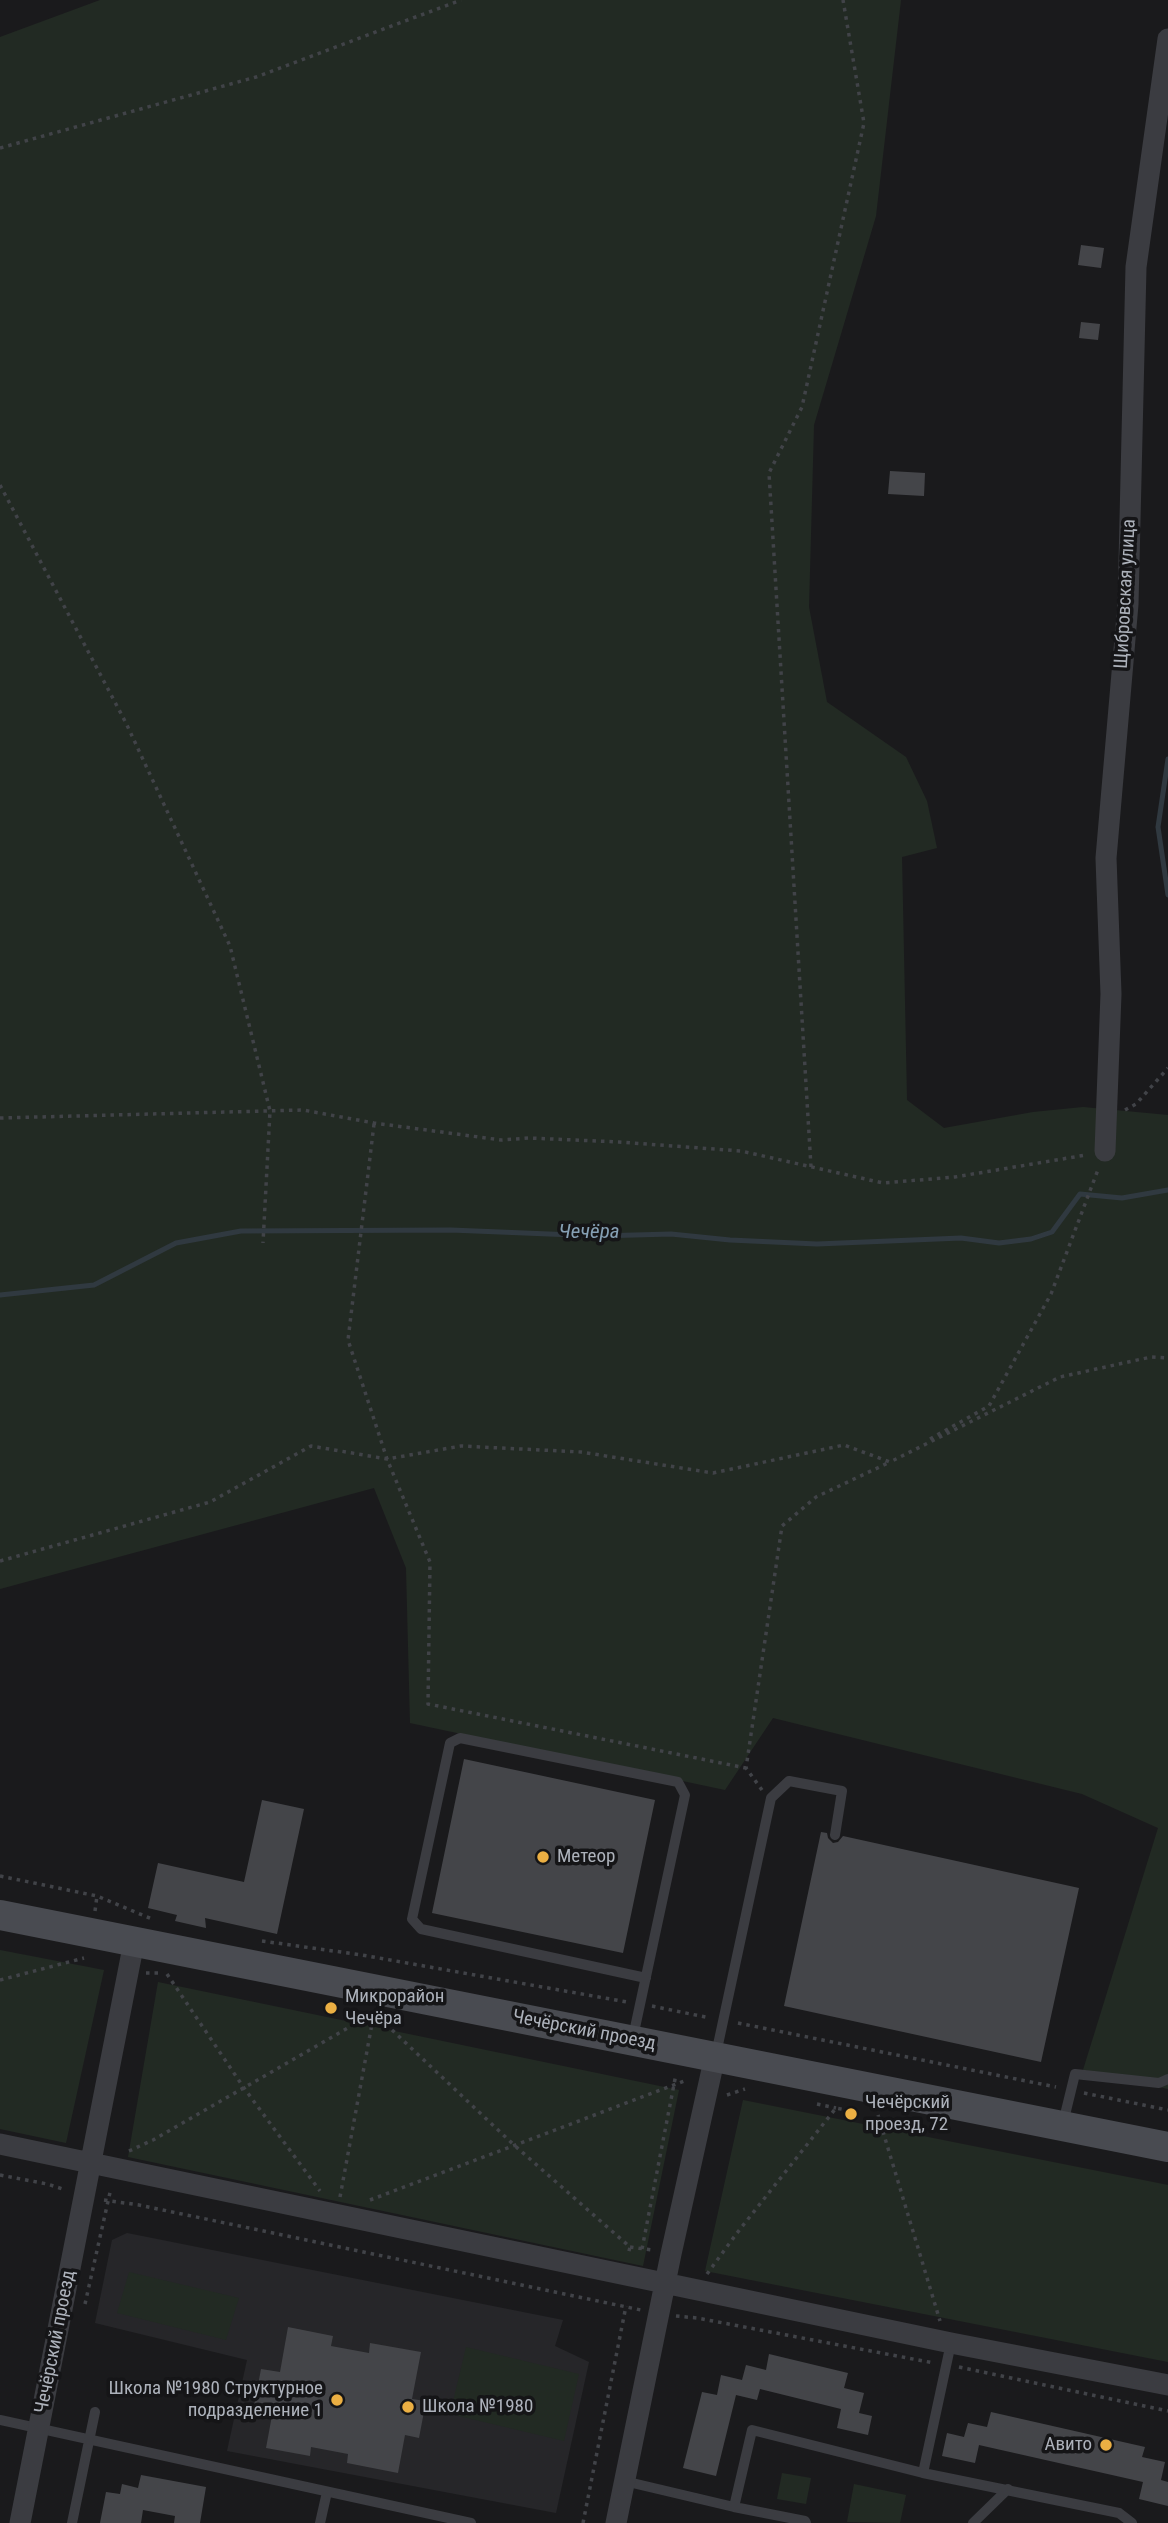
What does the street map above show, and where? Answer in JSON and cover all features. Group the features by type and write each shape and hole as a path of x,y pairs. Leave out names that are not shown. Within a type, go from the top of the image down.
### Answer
{"main road":[{"name":"Чечёрский проезд","path":"0,1915 1168,2147"}],"street":[{"name":"Щибровская улица","path":"1105,1151 1111,994 1106,858 1128,604 1136,267 1168,39"},
{"name":"Чечёрский проезд","path":"20,2523 134,1942"},
{"path":"615,2523 715,2056"},
{"path":"10,2146 665,2283 946,2335 1168,2385"}],"lane":[{"path":"632,2040 646,1978 685,1796 678,1782 460,1738 450,1743 412,1919 421,1929 646,1978"},
{"path":"715,2056 771,1798 789,1781 842,1790 835,1835"},
{"path":"1062,2126 1075,2074 1159,2083 1168,2080"},
{"path":"923,2473 946,2365 946,2335"},
{"path":"72,2523 95,2412"},
{"path":"0,2420 471,2523"},
{"path":"734,2507 752,2430 923,2473 1119,2513 1132,2523"},
{"path":"624,2481 806,2523"},
{"path":"974,2523 1008,2489"},
{"path":"320,2523 327,2492"}],"path":[{"path":"0,148 256,77 461,0"},
{"path":"811,1167 769,473 802,407 864,124 843,0"},
{"path":"0,485 125,723 230,946 270,1111 263,1243"},
{"path":"1106,1122 1136,1104 1168,1068"},
{"path":"0,1118 303,1110 374,1123 501,1140 529,1138 619,1142 741,1151 883,1183 955,1177 1105,1151"},
{"path":"374,1123 348,1340 387,1459 430,1562 428,1704 746,1768"},
{"path":"0,1561 210,1502 311,1446 387,1459 461,1446 581,1452 713,1473 844,1445 890,1462 989,1406 1051,1294 1097,1172"},
{"path":"771,1798 757,1785 746,1768 782,1525 816,1497 1060,1377 1151,1357 1168,1358"},
{"path":"0,1876 97,1896 159,1922"},
{"path":"258,1940 376,1957 640,2004 1168,2110"},
{"path":"0,1980 84,1958"},
{"path":"166,1972 244,2088 337,2213"},
{"path":"82,2316 115,2168 124,2153 153,2140 374,2013"},
{"path":"374,2013 514,2145 630,2247 615,2304"},
{"path":"337,2213 374,2013"},
{"path":"642,2249 676,2074"},
{"path":"337,2213 687,2080"},
{"path":"706,2275 836,2108 858,2112"},
{"path":"868,2113 879,2115 946,2335"},
{"path":"0,2175 47,2184 85,2196 139,2205 659,2315 697,2318 946,2365 1168,2411"},
{"path":"583,2523 626,2306"}],"shaded area":[{"path":"100,0 901,0 876,216 814,425 809,607 827,702 906,757 927,801 937,848 902,857 907,1100 944,1128 1033,1112 1083,1107 1168,1115 1168,2089 1083,2070 1158,1828 1082,1794 773,1718 725,1790 410,1723 406,1568 374,1488 0,1589 0,37"},
{"path":"0,1950 104,1970 66,2143 0,2129"},
{"path":"158,1982 679,2090 643,2266 128,2157"},
{"path":"743,2100 1168,2185 1168,2362 705,2271"},
{"name":"Школа №1980","path":"127,2233 563,2320 555,2346 589,2362 556,2513 227,2451 247,2360 95,2323 112,2240"},
{"path":"129,2272 239,2298 226,2340 117,2313"},
{"path":"466,2347 579,2374 564,2441 450,2414"},
{"path":"782,2473 811,2478 806,2504 777,2499"},
{"path":"854,2484 906,2495 900,2523 847,2522"}],"building":[{"path":"1081,245 1104,248 1101,268 1078,265"},
{"path":"1081,322 1100,324 1098,340 1079,338"},
{"path":"890,471 925,473 924,496 888,494"},
{"name":"Метеор","path":"464,1759 655,1800 623,1953 432,1913"},
{"path":"262,1800 304,1809 277,1934 205,1918 206,1928 175,1921 177,1915 148,1908 158,1863 244,1882"},
{"path":"821,1832 827,1833 833,1843 843,1836 1079,1888 1041,2062 784,2006"},
{"name":"Школа №1980 Структурное подразделение 1","path":"288,2327 333,2336 331,2346 369,2353 370,2343 421,2352 412,2399 426,2401 419,2438 405,2435 398,2473 347,2463 348,2454 311,2447 310,2456 266,2448 273,2410 254,2406 261,2369 280,2372"},
{"path":"769,2354 848,2373 844,2388 864,2393 859,2413 872,2416 868,2435 837,2428 841,2409 760,2389 757,2400 736,2395 716,2476 683,2468 702,2392 717,2395 721,2375 742,2380 746,2365 766,2370"},
{"path":"991,2412 1145,2447 1142,2457 1165,2462 1161,2480 1168,2482 1168,2506 1139,2499 1143,2482 979,2445 975,2463 942,2456 947,2433 964,2437 968,2423 987,2427"},
{"path":"141,2475 206,2487 200,2523 174,2523 175,2516 143,2510 141,2523 100,2523 106,2492 120,2494 122,2484 138,2488"}],"waterway":[{"path":"1168,759 1158,827 1168,895"},
{"name":"Чечёра","path":"0,1295 94,1285 176,1243 241,1231 451,1230 598,1236 671,1234 817,1244 961,1238 999,1243 1031,1239 1052,1232 1080,1194 1122,1198 1168,1190"}],"place":[{"name":"Метеор","path":"543,1857"},
{"name":"Микрорайон Чечёра","path":"331,2008"},
{"name":"Чечёрский проезд, 72","path":"851,2114"},
{"name":"Школа №1980 Структурное подразделение 1","path":"337,2400"},
{"name":"Школа №1980","path":"408,2407"},
{"name":"Авито","path":"1106,2445"}]}
